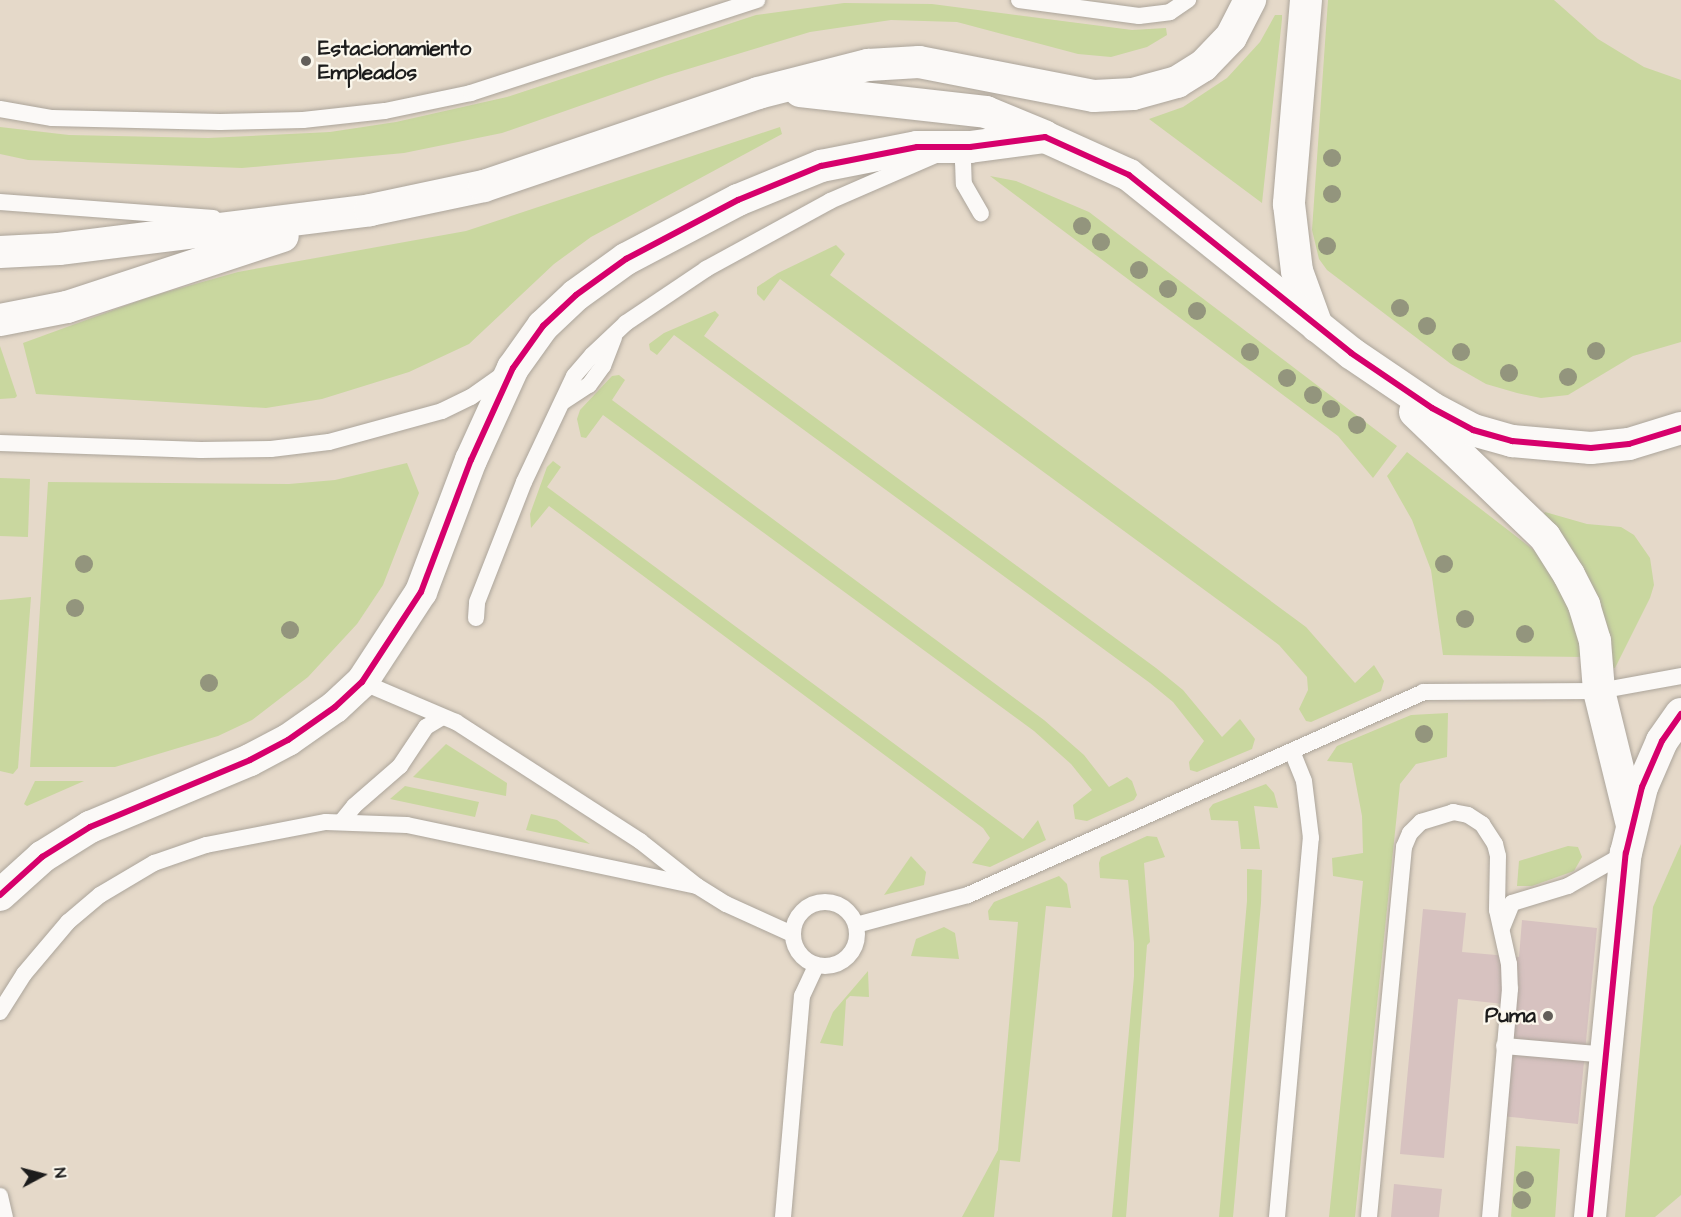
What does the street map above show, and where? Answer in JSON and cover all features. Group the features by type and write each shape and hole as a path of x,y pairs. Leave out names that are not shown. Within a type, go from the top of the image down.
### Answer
{"street":[{"path":"0,252 59,249 370,210 484,186 774,89 868,65 919,62 1094,96 1133,94 1177,82 1203,66 1231,37 1250,0"},
{"path":"1306,0 1289,204 1297,271 1317,326"},
{"path":"774,89 986,112 1129,175 1351,353 1500,490 1545,537 1584,605 1594,641 1599,691 1629,839"},
{"path":"0,895 42,857 90,827 288,740 335,707 362,682 421,592 471,460 513,368 543,326 576,295 626,259 682,228 821,166 917,147 963,147 1045,137"},
{"path":"0,320 67,307 202,261 370,210"},
{"path":"1351,353 1432,408 1473,430 1512,441 1591,448 1629,444 1681,428"},
{"path":"1590,1217 1629,839 1642,787 1662,741 1681,714"}],"lane":[{"path":"0,109 52,118 220,122 303,120 385,111 471,93 757,0"},
{"path":"1019,0 1139,16 1170,12 1188,0"},
{"path":"476,618 477,602 524,482 574,376 615,334 664,294 830,201 963,147 964,184 981,214"},
{"path":"0,202 267,223"},
{"path":"0,443 201,450 271,449 329,442 442,411 471,398 513,368"},
{"path":"856,925 968,895 1424,692 1599,691 1681,676"},
{"path":"362,682 441,718 456,722 640,841 697,886 792,934"},
{"path":"342,821 354,806 400,765 426,727 441,718"},
{"path":"1277,1217 1311,838 1304,781 1292,752"},
{"path":"1369,1217 1401,865 1410,833 1421,822 1453,812 1468,815 1490,833 1498,856 1496,896 1510,990 1490,1217"},
{"path":"0,1012 43,949 100,895 178,853 342,821 407,825 697,886"},
{"path":"1502,929 1512,903 1568,886 1629,839"},
{"path":"816,902 837,903 852,916 856,925 858,934 851,953 835,965 816,966 799,954 792,934 799,914 816,902"},
{"path":"783,1217 802,996 816,966"},
{"path":"1504,1046 1606,1055"},
{"path":"0,1196 5,1217"}],"green space":[{"path":"1328,0 1554,0 1598,39 1644,67 1681,80 1681,342 1633,356 1568,395 1541,398 1486,384 1451,364 1327,270 1319,259 1312,230"},
{"path":"844,3 932,4 1132,30 1166,28 1167,35 1147,47 1111,57 1078,54 957,22 891,20 810,32 665,76 502,133 404,153 242,168 28,160 0,154 0,127 69,135 208,138 330,132 396,122 507,97 756,15"},
{"path":"1275,15 1282,15 1282,19 1262,203 1149,119 1183,107 1227,78 1260,42"},
{"path":"780,127 782,134 591,237 554,264 469,344 409,372 322,399 266,408 36,394 23,343 152,296 238,272 466,231"},
{"path":"990,176 1016,181 1089,212 1397,446 1373,478 1338,436"},
{"path":"836,245 845,254 830,275 1306,627 1355,683 1374,665 1384,681 1381,691 1311,722 1306,721 1299,709 1308,690 1307,677 1279,645 780,279 764,301 757,294 757,287 778,273"},
{"path":"715,311 719,315 704,336 1156,668 1183,690 1222,737 1240,719 1255,739 1252,749 1197,772 1190,770 1189,762 1204,741 1173,702 1150,683 674,335 657,355 650,350 649,344 664,333"},
{"path":"0,346 17,396 15,398 0,399"},
{"path":"619,375 625,380 612,400 1044,720 1084,755 1109,787 1127,777 1132,781 1137,795 1134,800 1087,821 1075,819 1073,805 1092,790 1071,764 1034,731 603,415 586,438 581,437 577,419 580,410 612,376"},
{"path":"1407,452 1539,554 1569,604 1584,657 1443,655 1431,570 1412,520 1387,476"},
{"path":"553,461 561,467 547,487 1023,839 1038,820 1046,840 990,867 972,863 990,838 983,828 549,506 531,528 530,514 547,467"},
{"path":"407,463 419,493 383,585 357,624 308,677 252,720 218,736 115,767 30,767 48,482 289,484 335,480"},
{"path":"0,478 30,479 28,537 0,536"},
{"path":"1545,512 1587,524 1621,527 1634,535 1650,558 1654,585 1650,598 1615,668 1609,667 1542,517"},
{"path":"31,597 18,768 13,774 0,771 0,600"},
{"path":"1448,713 1447,757 1416,764 1400,784 1355,1217 1329,1217 1363,881 1333,876 1332,858 1363,853 1362,816 1352,763 1327,761 1337,746 1411,715"},
{"path":"446,744 507,783 506,796 413,777"},
{"path":"35,781 84,781 27,806 24,804"},
{"path":"1266,784 1274,793 1278,808 1254,806 1260,849 1241,849 1238,821 1211,820 1209,809 1213,804"},
{"path":"405,786 479,802 475,817 390,799"},
{"path":"531,814 557,820 590,844 526,830"},
{"path":"1147,836 1157,837 1165,857 1144,863 1150,942 1147,945 1126,1217 1112,1217 1134,976 1134,943 1128,880 1100,878 1099,863 1101,857"},
{"path":"1681,844 1681,1195 1655,1217 1625,1217 1653,907"},
{"path":"1568,846 1578,847 1582,857 1574,871 1532,886 1517,886 1519,861"},
{"path":"911,856 926,872 924,885 884,895"},
{"path":"1247,869 1262,870 1261,903 1233,1217 1219,1217 1247,901"},
{"path":"1059,876 1067,884 1071,908 1046,906 1020,1162 1000,1160 994,1217 962,1217 998,1150 1018,922 989,920 988,911 994,902"},
{"path":"944,927 955,933 959,959 911,956 916,939"},
{"path":"868,971 869,997 850,996 846,1000 843,1046 820,1043 833,1012"},
{"path":"1516,1146 1560,1149 1555,1217 1511,1217"}],"building":[{"path":"1423,909 1466,913 1462,952 1519,957 1522,920 1597,928 1578,1124 1501,1116 1512,1005 1458,999 1444,1158 1400,1154"},
{"path":"1394,1184 1442,1189 1439,1217 1391,1217"}],"cycle path":[{"path":"0,895 42,857 90,827 250,760 288,740 335,707 362,682 421,592 471,460 513,368 543,326 576,295 626,259 738,200 821,166 917,147 970,147 1045,137 1129,175 1351,353 1432,408 1473,430 1512,441 1591,448 1629,444 1681,428"},
{"path":"1590,1217 1626,853 1642,787 1662,741 1681,714"}],"place":[{"name":"Estacionamiento Empleados","path":"306,61"},
{"name":"Puma","path":"1548,1016"}]}
